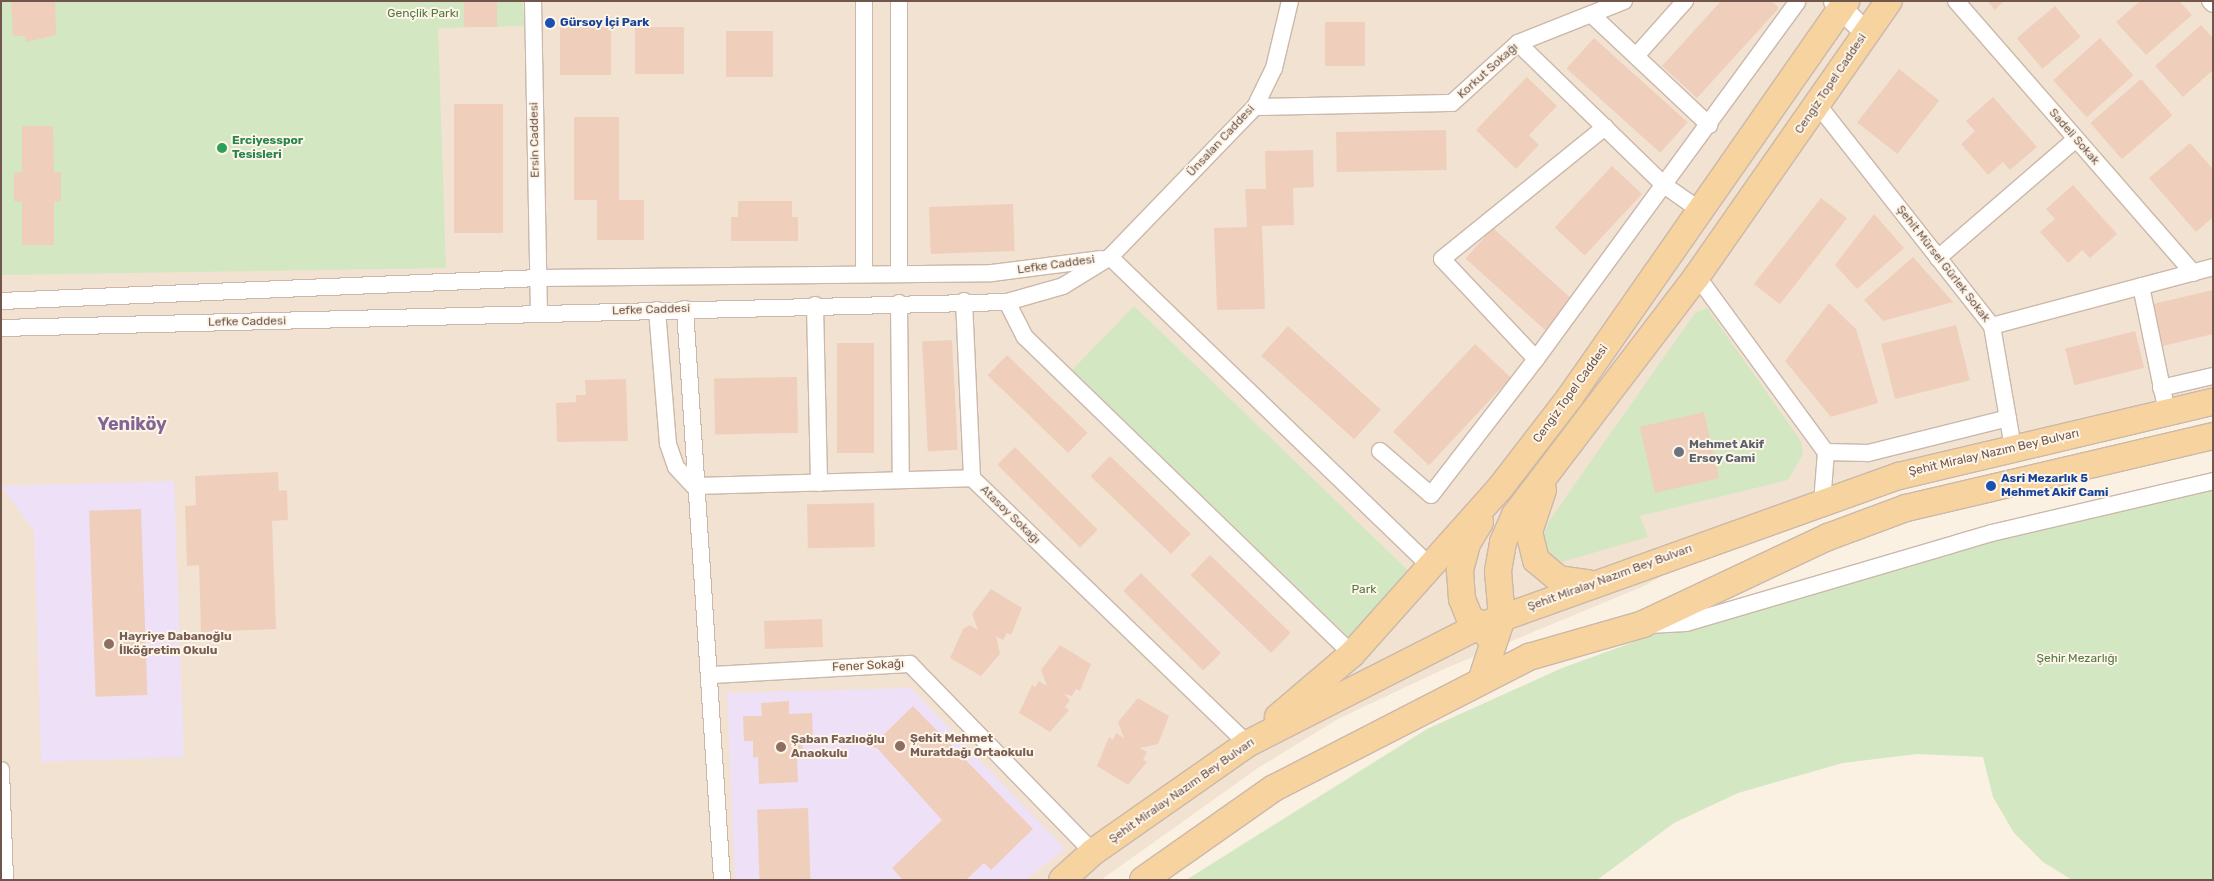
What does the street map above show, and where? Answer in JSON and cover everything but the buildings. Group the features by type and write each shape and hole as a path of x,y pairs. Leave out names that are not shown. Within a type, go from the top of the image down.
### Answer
{"main road":[{"name":"Cengiz Topel Caddesi","path":"1481,680 1497,643 1502,618 1498,570 1503,542 1515,515 1697,276 1889,1"},
{"name":"Cengiz Topel Caddesi","path":"1247,744 1352,654 1429,565 1500,488 1701,211 1840,3"},
{"name":"Şehit Miralay Nazım Bey Bulvarı","path":"1062,880 1093,852 1247,744 1477,627 1589,583 1899,476 2213,402"},
{"path":"1144,880 1274,788 1529,657 1643,624 1828,537 1906,508 2213,436"},
{"path":"1548,473 1530,532 1530,547 1536,560 1558,579 1589,583"},
{"path":"1500,488 1467,544 1460,571 1462,599 1477,627 1497,643 1529,657"}],"street":[{"name":"Ersin Caddesi","path":"533,1 539,314"},
{"path":"864,1 864,274"},
{"path":"898,1 899,274"},
{"name":"Ünsalan Caddesi","path":"1110,257 1255,107 1274,68 1290,1"},
{"name":"Korkut Sokağı","path":"1255,107 1452,103 1518,43 1624,1"},
{"path":"1636,56 1685,1"},
{"name":"Sadeli Sokak","path":"1956,1 2193,273"},
{"path":"1380,451 1431,495 1536,360 1797,2"},
{"path":"1840,3 1866,33"},
{"path":"1592,15 1709,125"},
{"path":"1518,43 1664,185 1701,211"},
{"name":"Şehit Mürsel Gürlek Sokak","path":"1818,105 1992,326 2014,448"},
{"path":"1536,360 1442,259 1605,127"},
{"path":"1938,258 2076,139"},
{"name":"Lefke Caddesi","path":"1,301 538,278 992,273 1110,257"},
{"name":"Lefke Caddesi","path":"1,328 964,301 1007,302 1063,286 1110,257"},
{"path":"1110,257 1429,565"},
{"path":"1992,326 2213,268"},
{"path":"1697,276 1826,452 1822,503"},
{"path":"2141,286 2167,413"},
{"path":"964,301 972,478"},
{"path":"1007,302 1025,337 1352,654"},
{"path":"899,303 901,480"},
{"path":"815,305 819,483"},
{"path":"685,309 694,486 712,675 722,880"},
{"path":"657,310 668,444 676,467 694,486"},
{"path":"2161,388 2213,376"},
{"path":"1826,452 1868,453 2008,418"},
{"name":"Atasoy Sokağı","path":"694,486 972,478 1247,744"},
{"path":"1643,624 1686,623 1992,533 2213,481"},
{"name":"Fener Sokağı","path":"712,675 910,664 1093,852"},
{"path":"1,770 5,880"}],"shaded area":[{"path":"1,1 2213,1 2213,398 1898,473 1696,557 1644,586 1444,669 1338,719 1258,768 1101,880 1,880"},
{"name":"Hayriye Dabanoğlu İlköğretim Okulu","path":"174,481 184,757 41,762 34,531 1,486"},
{"name":"Şehit Mehmet Muratdağı Ortaokulu","path":"911,688 1065,849 1025,880 735,880 727,693"}],"green space":[{"name":"Erciyesspor Tesisleri","path":"1,1 523,1 524,26 438,28 446,268 1,275"},
{"name":"Park","path":"1134,306 1427,589 1365,653 1072,370"},
{"path":"1707,308 1801,441 1803,454 1788,480 1640,516 1648,537 1558,563 1547,554 1543,537 1549,521 1695,313"},
{"name":"Şehir Mezarlığı","path":"2213,489 2213,880 2072,880 2043,862 2014,833 1993,797 1983,757 1917,754 1843,763 1738,793 1674,823 1597,880 1186,880 1427,729 1562,668 1664,631 1885,565"}],"place":[{"name":"Gürsoy İçi Park","path":"550,23"},
{"name":"Erciyesspor Tesisleri","path":"222,148"},
{"name":"Mehmet Akif Ersoy Cami","path":"1679,452"},
{"name":"Asri Mezarlık 5 Mehmet Akif Cami","path":"1991,486"},
{"name":"Hayriye Dabanoğlu İlköğretim Okulu","path":"109,644"},
{"name":"Şehit Mehmet Muratdağı Ortaokulu","path":"900,746"},
{"name":"Şaban Fazlıoğlu Anaokulu","path":"781,747"}],"district":[{"name":"Yeniköy","path":"132,424"}],"park label":[{"name":"Gençlik Parkı","path":"423,14"}]}
